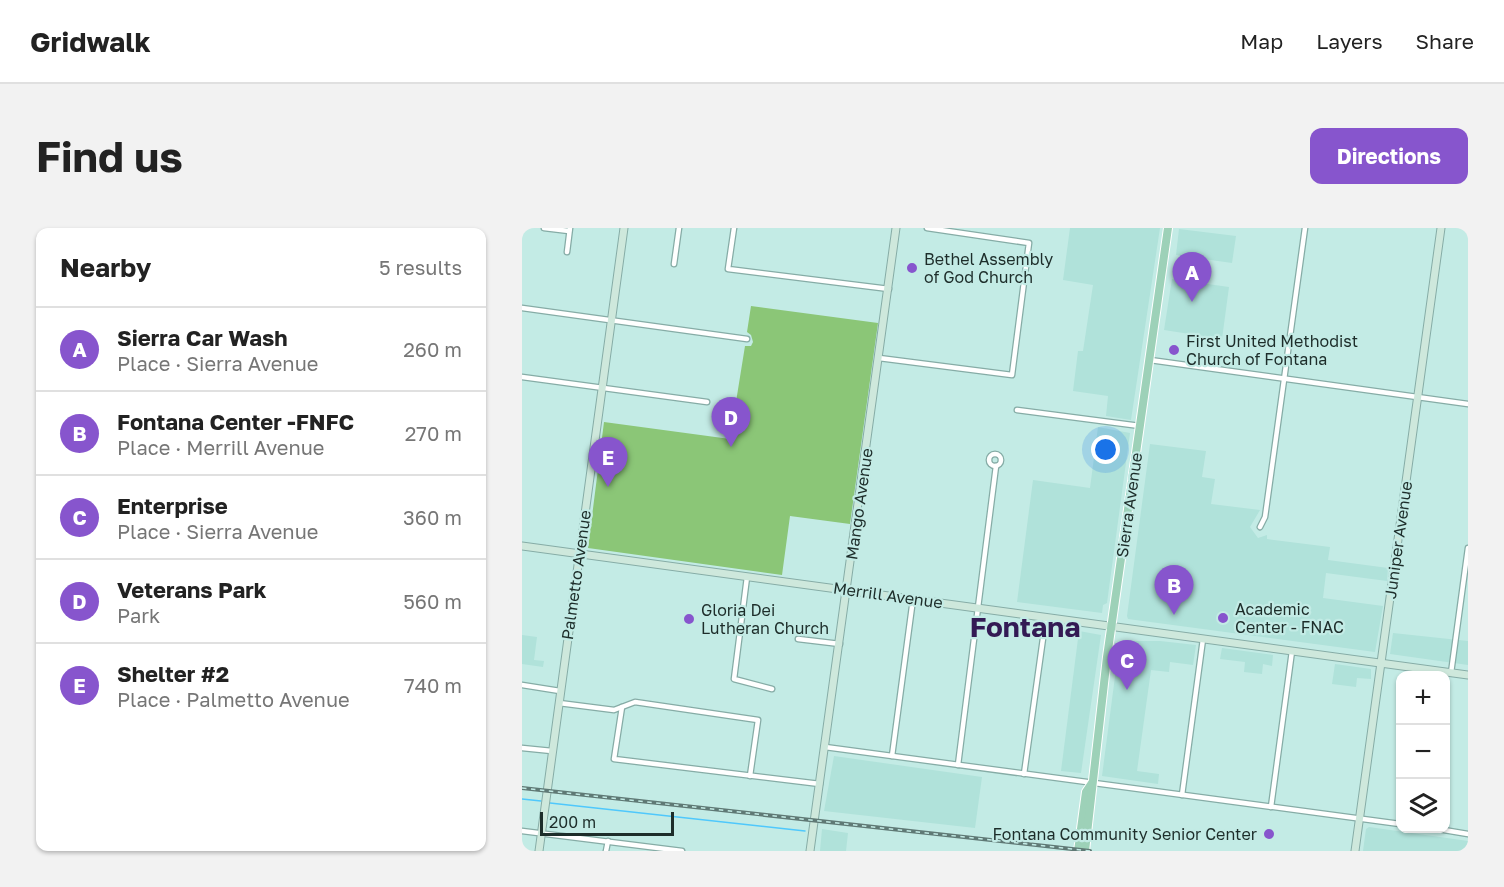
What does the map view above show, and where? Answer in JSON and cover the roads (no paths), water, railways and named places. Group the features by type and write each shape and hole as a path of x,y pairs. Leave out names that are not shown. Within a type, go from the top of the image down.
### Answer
{"main road":[{"name":"Sierra Avenue","path":"1085,851 1112,627 1168,228"},
{"name":"Sierra Avenue","path":"1078,851 1086,792 1092,783"}],"street":[{"path":"544,228 569,230 567,252"},
{"name":"Palmetto Avenue","path":"539,851 624,228"},
{"path":"674,264 679,228"},
{"path":"734,228 728,270 889,289"},
{"name":"Mango Avenue","path":"810,851 848,589 896,228"},
{"path":"879,358 1012,375 1029,243 927,228"},
{"path":"1260,527 1265,517 1305,228"},
{"name":"Juniper Avenue","path":"1354,851 1441,228"},
{"path":"522,308 747,339"},
{"path":"1149,360 1468,404"},
{"path":"522,377 707,402"},
{"path":"1017,410 1140,426"},
{"path":"958,765 996,466"},
{"name":"Merrill Avenue","path":"522,546 1433,671"},
{"path":"1446,671 1468,548"},
{"path":"747,577 734,679 772,689"},
{"path":"892,756 913,599"},
{"path":"1024,774 1046,617"},
{"path":"798,639 840,644"},
{"path":"1182,795 1203,639"},
{"path":"1271,807 1292,651"},
{"name":"Merrill Avenue","path":"1450,673 1468,675"},
{"path":"522,685 560,691"},
{"path":"559,703 614,710 634,702 758,720 750,776"},
{"path":"622,707 614,759 820,784"},
{"path":"825,747 1396,823"},
{"path":"522,748 552,751"},
{"path":"522,831 682,851"},
{"path":"1450,831 1468,834"},
{"path":"606,851 608,841"}],"waterway":[{"path":"522,799 541,801"},
{"path":"550,803 805,831"}],"railway":[{"path":"522,788 1090,851"}],"place":[{"name":"Bethel Assembly of God Church","path":"912,268"},
{"name":"Sierra Car Wash","path":"1192,302"},
{"name":"First United Methodist Church of Fontana","path":"1174,350"},
{"name":"Veterans Park","path":"731,447"},
{"name":"Shelter #2","path":"608,487"},
{"name":"Fontana Center -FNFC","path":"1174,615"},
{"name":"Academic Center - FNAC","path":"1223,618"},
{"name":"Gloria Dei Lutheran Church","path":"689,619"},
{"name":"Enterprise","path":"1127,690"},
{"name":"Fontana Community Senior Center","path":"1269,834"}],"district":[{"name":"Fontana","path":"1025,627"}]}
